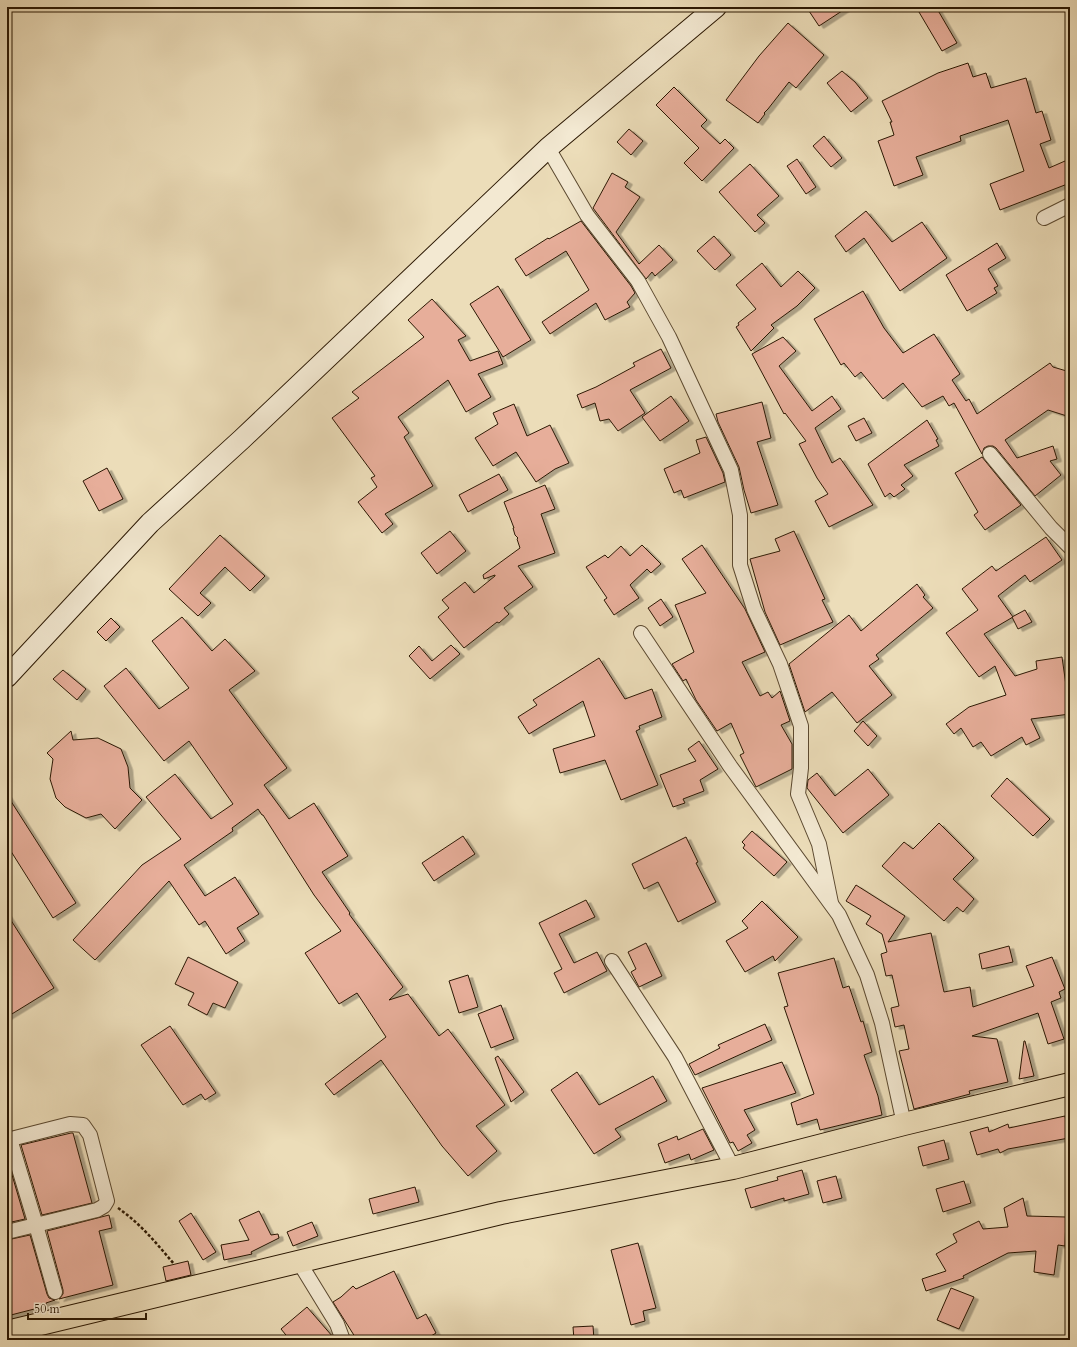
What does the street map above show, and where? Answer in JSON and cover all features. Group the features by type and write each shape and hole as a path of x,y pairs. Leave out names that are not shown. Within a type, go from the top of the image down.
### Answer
{"main road":[{"path":"7,1332 34,1333 299,1262 501,1213 733,1168 904,1124 1070,1084"}],"street":[{"path":"7,677 150,523 242,440 548,148 716,7"},
{"path":"548,148 587,215 638,281 669,337 731,470 740,515 740,565 754,609 780,664 801,726 801,768 798,794 819,844 831,903"},
{"path":"1044,218 1070,205"},
{"path":"990,454 1051,528 1070,547"},
{"path":"641,633 730,766 839,915 867,975 882,1023 904,1124"},
{"path":"612,962 674,1058 733,1168"},
{"path":"7,1232 36,1225 97,1210 104,1206 108,1201 90,1135 83,1126 70,1124 9,1140 36,1225 55,1292"},
{"path":"299,1262 337,1324 343,1340"}],"path":[{"path":"108,1201 129,1216 149,1234 174,1264"}],"building":[{"path":"815,7 848,7 819,26 809,11"},
{"path":"916,7 936,7 957,43 942,51"},
{"path":"788,23 824,55 796,88 789,82 764,113 765,114 758,123 726,100 759,56"},
{"path":"968,63 973,77 986,73 991,88 1026,78 1036,113 1042,111 1051,140 1040,144 1049,168 1065,161 1070,171 1070,183 1000,210 990,184 1024,171 1008,120 960,136 961,141 916,157 923,175 894,186 878,141 894,135 890,122 892,122 882,101 938,73"},
{"path":"842,71 855,82 868,98 851,112 827,83"},
{"path":"674,87 707,120 701,126 720,144 725,139 734,148 702,181 684,163 699,148 656,105"},
{"path":"629,129 643,141 631,155 617,142"},
{"path":"824,136 842,158 831,167 813,146"},
{"path":"797,159 816,187 806,194 787,166"},
{"path":"750,164 779,196 757,215 765,223 755,232 719,192"},
{"path":"612,173 628,182 625,187 640,197 616,232 639,264 659,245 673,260 655,276 652,272 646,279 593,208"},
{"path":"866,211 892,242 922,222 947,258 900,291 864,238 846,252 835,236"},
{"path":"581,221 635,293 627,302 630,307 605,320 596,303 550,334 542,322 589,290 566,251 526,276 515,259 548,238 549,239"},
{"path":"714,236 731,255 715,270 697,251"},
{"path":"997,243 1006,258 988,269 998,286 994,288 997,293 967,311 946,275"},
{"path":"762,263 781,287 798,271 815,288 797,306 771,325 774,328 751,351 736,327 739,325 738,323 756,309 736,285"},
{"path":"498,286 531,340 503,357 470,304"},
{"path":"863,291 884,328 903,353 934,334 960,374 952,380 966,401 969,399 977,414 1050,363 1053,367 1070,372 1070,417 1048,410 1005,440 1017,458 1053,446 1057,459 1050,461 1061,475 1035,496 996,448 993,446 988,446 984,448 982,454 954,403 949,406 943,396 922,407 903,383 883,399 861,372 855,377 844,363 841,365 814,319"},
{"path":"432,299 466,336 458,340 470,361 498,351 503,364 478,374 491,397 466,412 448,380 398,417 409,433 404,437 433,486 385,514 393,524 382,533 358,502 377,487 371,478 375,476 332,418 359,398 352,392 424,337 408,320"},
{"path":"783,337 796,351 779,366 812,411 832,396 841,409 815,428 832,463 840,458 873,505 829,527 815,501 828,494 817,478 799,444 806,441 785,413 784,414 752,354"},
{"path":"661,349 671,368 630,390 645,413 618,431 609,419 600,421 595,403 582,408 577,395 596,387 635,366 633,363"},
{"path":"671,396 689,421 660,441 642,417"},
{"path":"762,402 771,438 757,442 778,505 751,513 739,467 718,422 716,414"},
{"path":"514,404 527,436 550,425 569,463 555,469 536,482 516,452 493,466 475,438 498,424 493,413"},
{"path":"864,418 872,433 856,441 848,426"},
{"path":"927,420 938,439 936,440 939,446 904,465 913,476 901,485 905,489 894,497 890,493 885,497 868,464"},
{"path":"706,437 723,473 725,482 684,498 681,490 674,493 664,469 700,453 696,440"},
{"path":"982,457 1021,505 985,530 974,515 978,512 955,473"},
{"path":"107,468 123,499 99,511 83,481"},
{"path":"499,474 508,490 468,512 459,495"},
{"path":"545,485 555,509 541,514 555,553 518,566 533,587 504,608 509,614 499,623 497,622 464,648 438,617 449,608 442,600 465,582 474,593 495,576 484,579 483,575 520,548 518,538 515,535 514,528 504,502"},
{"path":"450,531 466,551 437,574 421,553"},
{"path":"794,531 825,599 822,600 833,622 780,645 765,612 750,559 780,551 775,539"},
{"path":"220,535 265,576 250,591 225,567 200,593 211,603 198,616 169,589"},
{"path":"1046,537 1062,560 1030,582 1025,575 998,596 1013,617 984,634 1015,676 1037,669 1036,661 1062,657 1070,714 1031,719 1040,738 1026,745 1022,737 991,756 981,742 973,747 961,728 954,734 946,724 969,707 1006,695 995,666 979,677 946,633 978,610 962,589 992,566 996,571"},
{"path":"642,545 661,564 651,573 647,569 630,585 639,598 614,615 604,600 607,598 586,567 605,555 608,558 621,546 630,556"},
{"path":"702,545 745,609 765,652 742,662 760,696 768,692 772,698 780,691 790,721 781,725 792,744 792,769 756,787 740,755 744,753 731,723 717,731 696,700 686,679 683,681 672,664 694,652 675,605 706,593 682,559"},
{"path":"917,584 925,595 923,597 933,608 876,655 879,659 869,666 892,695 857,723 832,692 805,712 789,664 849,615 861,631"},
{"path":"661,599 673,617 660,626 648,608"},
{"path":"1025,610 1032,622 1018,629 1012,617"},
{"path":"182,617 212,651 225,639 255,671 229,690 287,768 264,785 289,819 314,803 348,856 322,872 350,913 349,914 403,987 389,1000 408,994 439,1036 448,1029 505,1105 476,1126 497,1151 468,1176 442,1146 381,1060 334,1095 325,1084 386,1037 357,993 339,1004 305,953 341,931 314,895 258,809 232,828 233,831 184,865 205,896 235,877 259,914 237,928 245,941 226,954 205,921 199,925 169,881 95,960 73,940 142,865 181,839 146,797 175,774 211,819 233,804 189,741 164,761 104,686 126,668 159,709 189,688 152,641"},
{"path":"111,618 120,627 106,641 97,632"},
{"path":"451,645 460,654 430,679 409,656 419,646 432,661"},
{"path":"599,658 625,699 652,689 662,717 639,726 640,729 636,731 658,785 621,800 605,760 560,773 553,749 595,736 583,701 529,734 518,717 537,705 533,700"},
{"path":"63,670 86,689 77,700 53,679"},
{"path":"863,721 877,736 868,746 854,731"},
{"path":"71,731 73,740 98,738 121,749 128,767 130,788 142,800 115,829 101,814 86,818 65,807 56,798 50,779 53,759 47,753"},
{"path":"699,741 718,769 700,780 704,791 683,799 685,803 673,807 660,775 696,761 688,749"},
{"path":"868,769 889,795 843,833 807,788 808,780 817,773 835,796"},
{"path":"1007,778 1050,819 1033,836 991,796"},
{"path":"7,795 76,903 53,918 7,845"},
{"path":"939,823 974,858 953,879 974,899 963,912 957,907 944,921 882,866 904,842 913,849"},
{"path":"752,831 787,862 774,876 743,848 745,845 742,842"},
{"path":"463,836 475,854 434,881 422,863"},
{"path":"686,837 698,862 696,863 716,902 678,922 658,882 644,889 632,864"},
{"path":"856,885 905,916 888,942 931,933 944,992 970,987 973,1007 1034,986 1026,966 1052,957 1065,989 1059,992 1061,998 1051,1002 1064,1039 1048,1044 1038,1013 972,1036 997,1039 1008,1082 969,1091 970,1094 914,1109 899,1051 909,1049 904,1025 895,1027 891,1008 899,1006 892,975 886,976 881,954 887,952 882,934 866,924 871,916 846,901"},
{"path":"586,900 595,917 559,934 574,963 597,952 607,971 564,993 554,973 562,969 539,923"},
{"path":"762,901 798,937 775,961 773,956 745,972 726,941 748,928 742,921"},
{"path":"7,914 54,988 7,1017"},
{"path":"646,943 662,976 639,987 631,972 636,969 628,952"},
{"path":"1009,946 1013,962 982,969 979,954"},
{"path":"188,957 238,982 225,1008 213,1003 207,1015 188,1005 194,993 175,984"},
{"path":"834,958 843,988 849,986 861,1022 863,1021 872,1052 864,1055 878,1096 882,1115 820,1130 817,1119 797,1125 791,1103 814,1094 784,1007 788,1006 778,973"},
{"path":"468,975 478,1007 459,1013 449,981"},
{"path":"501,1005 514,1039 491,1048 478,1014"},
{"path":"765,1024 772,1040 695,1075 689,1064 720,1048 718,1045"},
{"path":"170,1026 216,1093 205,1100 201,1094 183,1105 141,1045"},
{"path":"1024,1041 1034,1076 1019,1079"},
{"path":"498,1056 524,1092 511,1102 495,1058"},
{"path":"782,1062 796,1093 744,1110 755,1130 747,1135 752,1143 738,1151 733,1142 730,1143 702,1088"},
{"path":"577,1072 599,1105 653,1076 667,1101 615,1129 621,1137 594,1154 551,1090"},
{"path":"1065,1116 1069,1138 1008,1149 1000,1153 998,1149 977,1155 970,1132 988,1127 989,1132 1008,1124 1009,1128"},
{"path":"703,1129 714,1150 691,1160 689,1154 665,1163 658,1144 677,1136 678,1140"},
{"path":"73,1133 92,1203 42,1215 21,1145"},
{"path":"944,1140 949,1159 923,1166 918,1147"},
{"path":"7,1158 25,1219 7,1223"},
{"path":"802,1170 809,1194 784,1201 784,1198 751,1208 745,1189 778,1180 777,1177"},
{"path":"836,1176 842,1198 823,1203 817,1181"},
{"path":"964,1181 971,1203 943,1212 936,1189"},
{"path":"415,1187 419,1202 373,1214 369,1199"},
{"path":"1023,1198 1027,1216 1066,1217 1065,1246 1058,1245 1054,1275 1034,1272 1036,1251 1008,1253 963,1276 964,1278 926,1291 922,1279 946,1271 936,1254 957,1242 953,1234 979,1221 983,1229 1008,1227 1004,1208"},
{"path":"259,1211 271,1235 278,1234 279,1238 251,1252 252,1254 224,1260 221,1245 249,1240 239,1220"},
{"path":"191,1213 216,1252 203,1260 179,1221"},
{"path":"109,1215 112,1228 99,1231 113,1285 59,1299 63,1294 63,1290 47,1231"},
{"path":"312,1222 318,1236 293,1246 287,1232"},
{"path":"30,1235 47,1294 49,1298 55,1300 46,1303 46,1306 7,1316 7,1240"},
{"path":"638,1243 656,1308 643,1311 645,1321 631,1325 611,1250"},
{"path":"188,1261 191,1275 166,1281 163,1267"},
{"path":"394,1271 417,1319 426,1314 436,1333 431,1336 433,1340 357,1340 333,1302 353,1286 356,1289"},
{"path":"951,1288 974,1297 959,1329 937,1320"},
{"path":"307,1307 334,1340 290,1340 281,1329"},
{"path":"593,1326 594,1340 574,1340 573,1327"}]}
